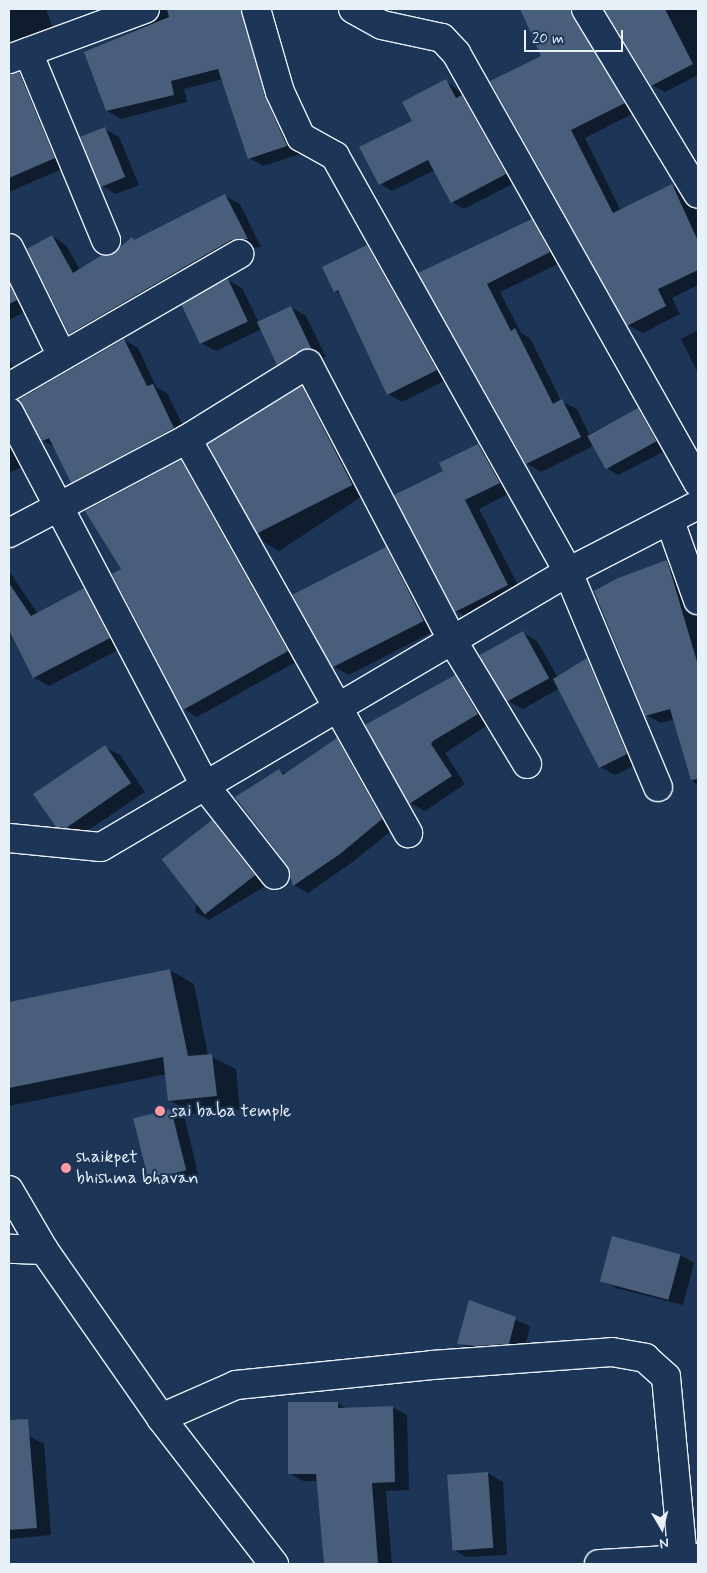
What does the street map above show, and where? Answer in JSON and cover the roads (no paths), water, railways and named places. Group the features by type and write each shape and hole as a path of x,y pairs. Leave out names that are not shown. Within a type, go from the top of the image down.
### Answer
{"street":[{"path":"106,240 18,55 145,9"},
{"path":"256,9 280,92 301,137 335,156 568,572 658,788"},
{"path":"353,9 382,25 442,38 456,53 698,483"},
{"path":"586,9 698,194"},
{"path":"9,248 62,356"},
{"path":"9,387 239,254"},
{"path":"9,532 188,439 308,364 452,640 527,764"},
{"path":"9,412 57,508 205,786 275,875"},
{"path":"188,439 408,832"},
{"path":"9,838 101,847 568,572 670,521 698,504"},
{"path":"670,521 698,600"},
{"path":"9,1190 44,1250 161,1418 274,1564"},
{"path":"9,1249 44,1250"},
{"path":"161,1418 236,1385 432,1365 612,1352 645,1358 666,1377 691,1558 599,1564"}],"place":[{"name":"sai baba temple","path":"160,1111"},
{"name":"shaikpet bhishma bhavan","path":"66,1168"}]}
